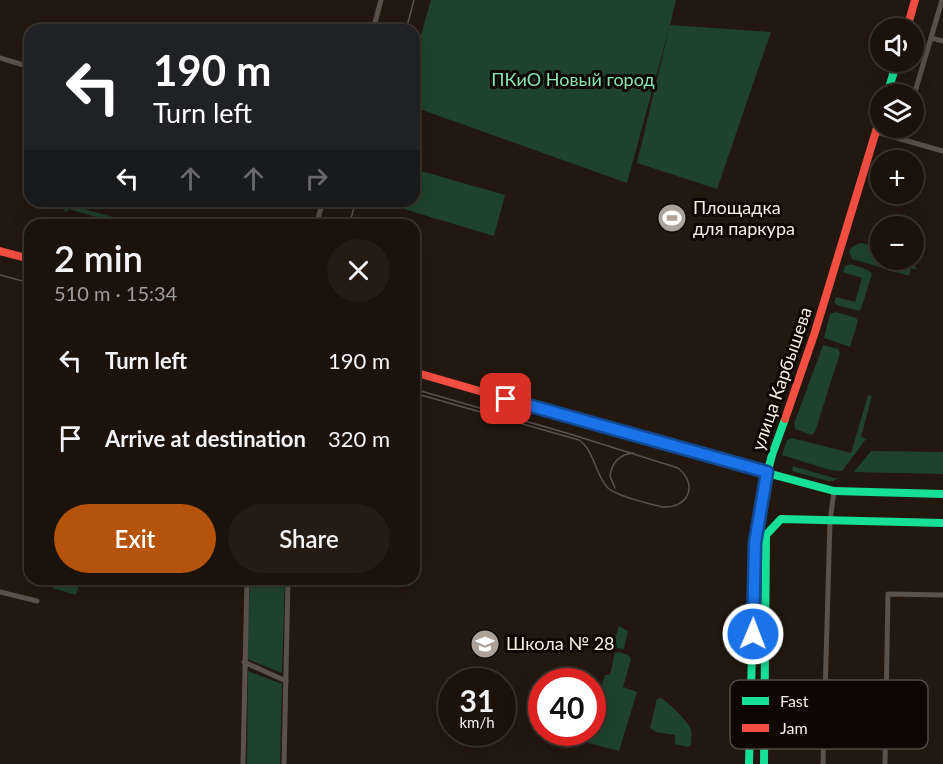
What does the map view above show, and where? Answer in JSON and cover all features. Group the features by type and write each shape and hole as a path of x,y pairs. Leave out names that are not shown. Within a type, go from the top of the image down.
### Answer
{"street":[{"path":"375,24 381,0"},
{"path":"910,18 915,0"},
{"path":"917,84 942,0"},
{"path":"931,38 943,41"},
{"path":"0,58 24,65"},
{"name":"улица Карбышева","path":"751,680 755,543 767,472 813,339 874,138"},
{"path":"897,138 943,151"},
{"path":"0,251 24,257"},
{"path":"420,374 678,449 834,491 943,494"},
{"path":"825,680 830,521 834,491"},
{"path":"765,680 766,535 781,519 943,523"},
{"path":"243,764 247,585"},
{"path":"284,764 288,585"},
{"path":"0,592 37,601"},
{"path":"886,680 888,594 943,595"},
{"path":"244,662 286,681"},
{"name":"улица Карбышева","path":"749,749 749,764"},
{"path":"764,749 764,764"},
{"path":"823,749 823,764"},
{"path":"885,749 885,764"}],"green space":[{"name":"ПКиО Новый город","path":"431,0 676,0 627,183 420,109 420,38"},
{"path":"670,25 771,32 717,189 637,163"},
{"path":"420,171 505,195 494,236 397,207 420,207"},
{"path":"65,207 76,207 113,217 104,219 68,209 67,212 64,211"},
{"path":"862,243 870,246 870,264 852,259 849,252 854,246"},
{"path":"851,264 868,270 872,274 859,311 837,305 834,302 836,297 855,302 862,278 843,272 845,266"},
{"path":"889,270 910,270 909,276"},
{"path":"836,312 856,318 858,321 850,347 824,338 830,314"},
{"path":"823,345 838,349 840,353 815,432 812,435 795,429 794,424"},
{"path":"868,395 872,396 861,437 866,439 842,471 830,470 782,455 787,440 792,438 851,453"},
{"path":"871,451 943,452 943,474 854,472"},
{"path":"793,466 839,478 828,481 792,471"},
{"path":"54,585 79,585 76,595 53,588"},
{"path":"250,585 285,585 282,673 247,659"},
{"path":"619,626 628,631 624,649 614,648 613,645"},
{"path":"615,653 628,655 631,659 623,687 637,692 619,751 600,746 606,746 606,675 610,675"},
{"path":"248,671 282,684 280,764 247,764"},
{"path":"660,698 672,707 689,726 691,745 688,747 675,744 675,735 656,732 650,728 657,699"}],"tram line":[{"path":"408,24 414,0"},
{"path":"351,219 354,207"},
{"path":"0,275 24,281"},
{"path":"420,391 678,468 688,482 688,495 671,507 662,507 626,497 608,488 600,477 588,450 579,440 420,395"},
{"path":"615,488 610,476 613,467 621,457 634,453"}],"traffic: fast":[{"path":"890,84 894,72"},
{"path":"751,680 755,543 762,493 785,419"},
{"path":"675,448 834,491 943,494"},
{"path":"765,680 766,535 781,519 943,523"},
{"path":"749,749 749,764"},
{"path":"764,749 764,764"}],"traffic: jam":[{"path":"910,18 915,0"},
{"path":"785,419 815,332 874,138"},
{"path":"0,251 24,257"},
{"path":"420,374 675,448"}],"place":[{"name":"Площадка для паркура","path":"672,218"},
{"name":"Школа № 28","path":"485,644"}],"route":[{"path":"506,399 678,449 767,472 755,543 753,634"}]}
